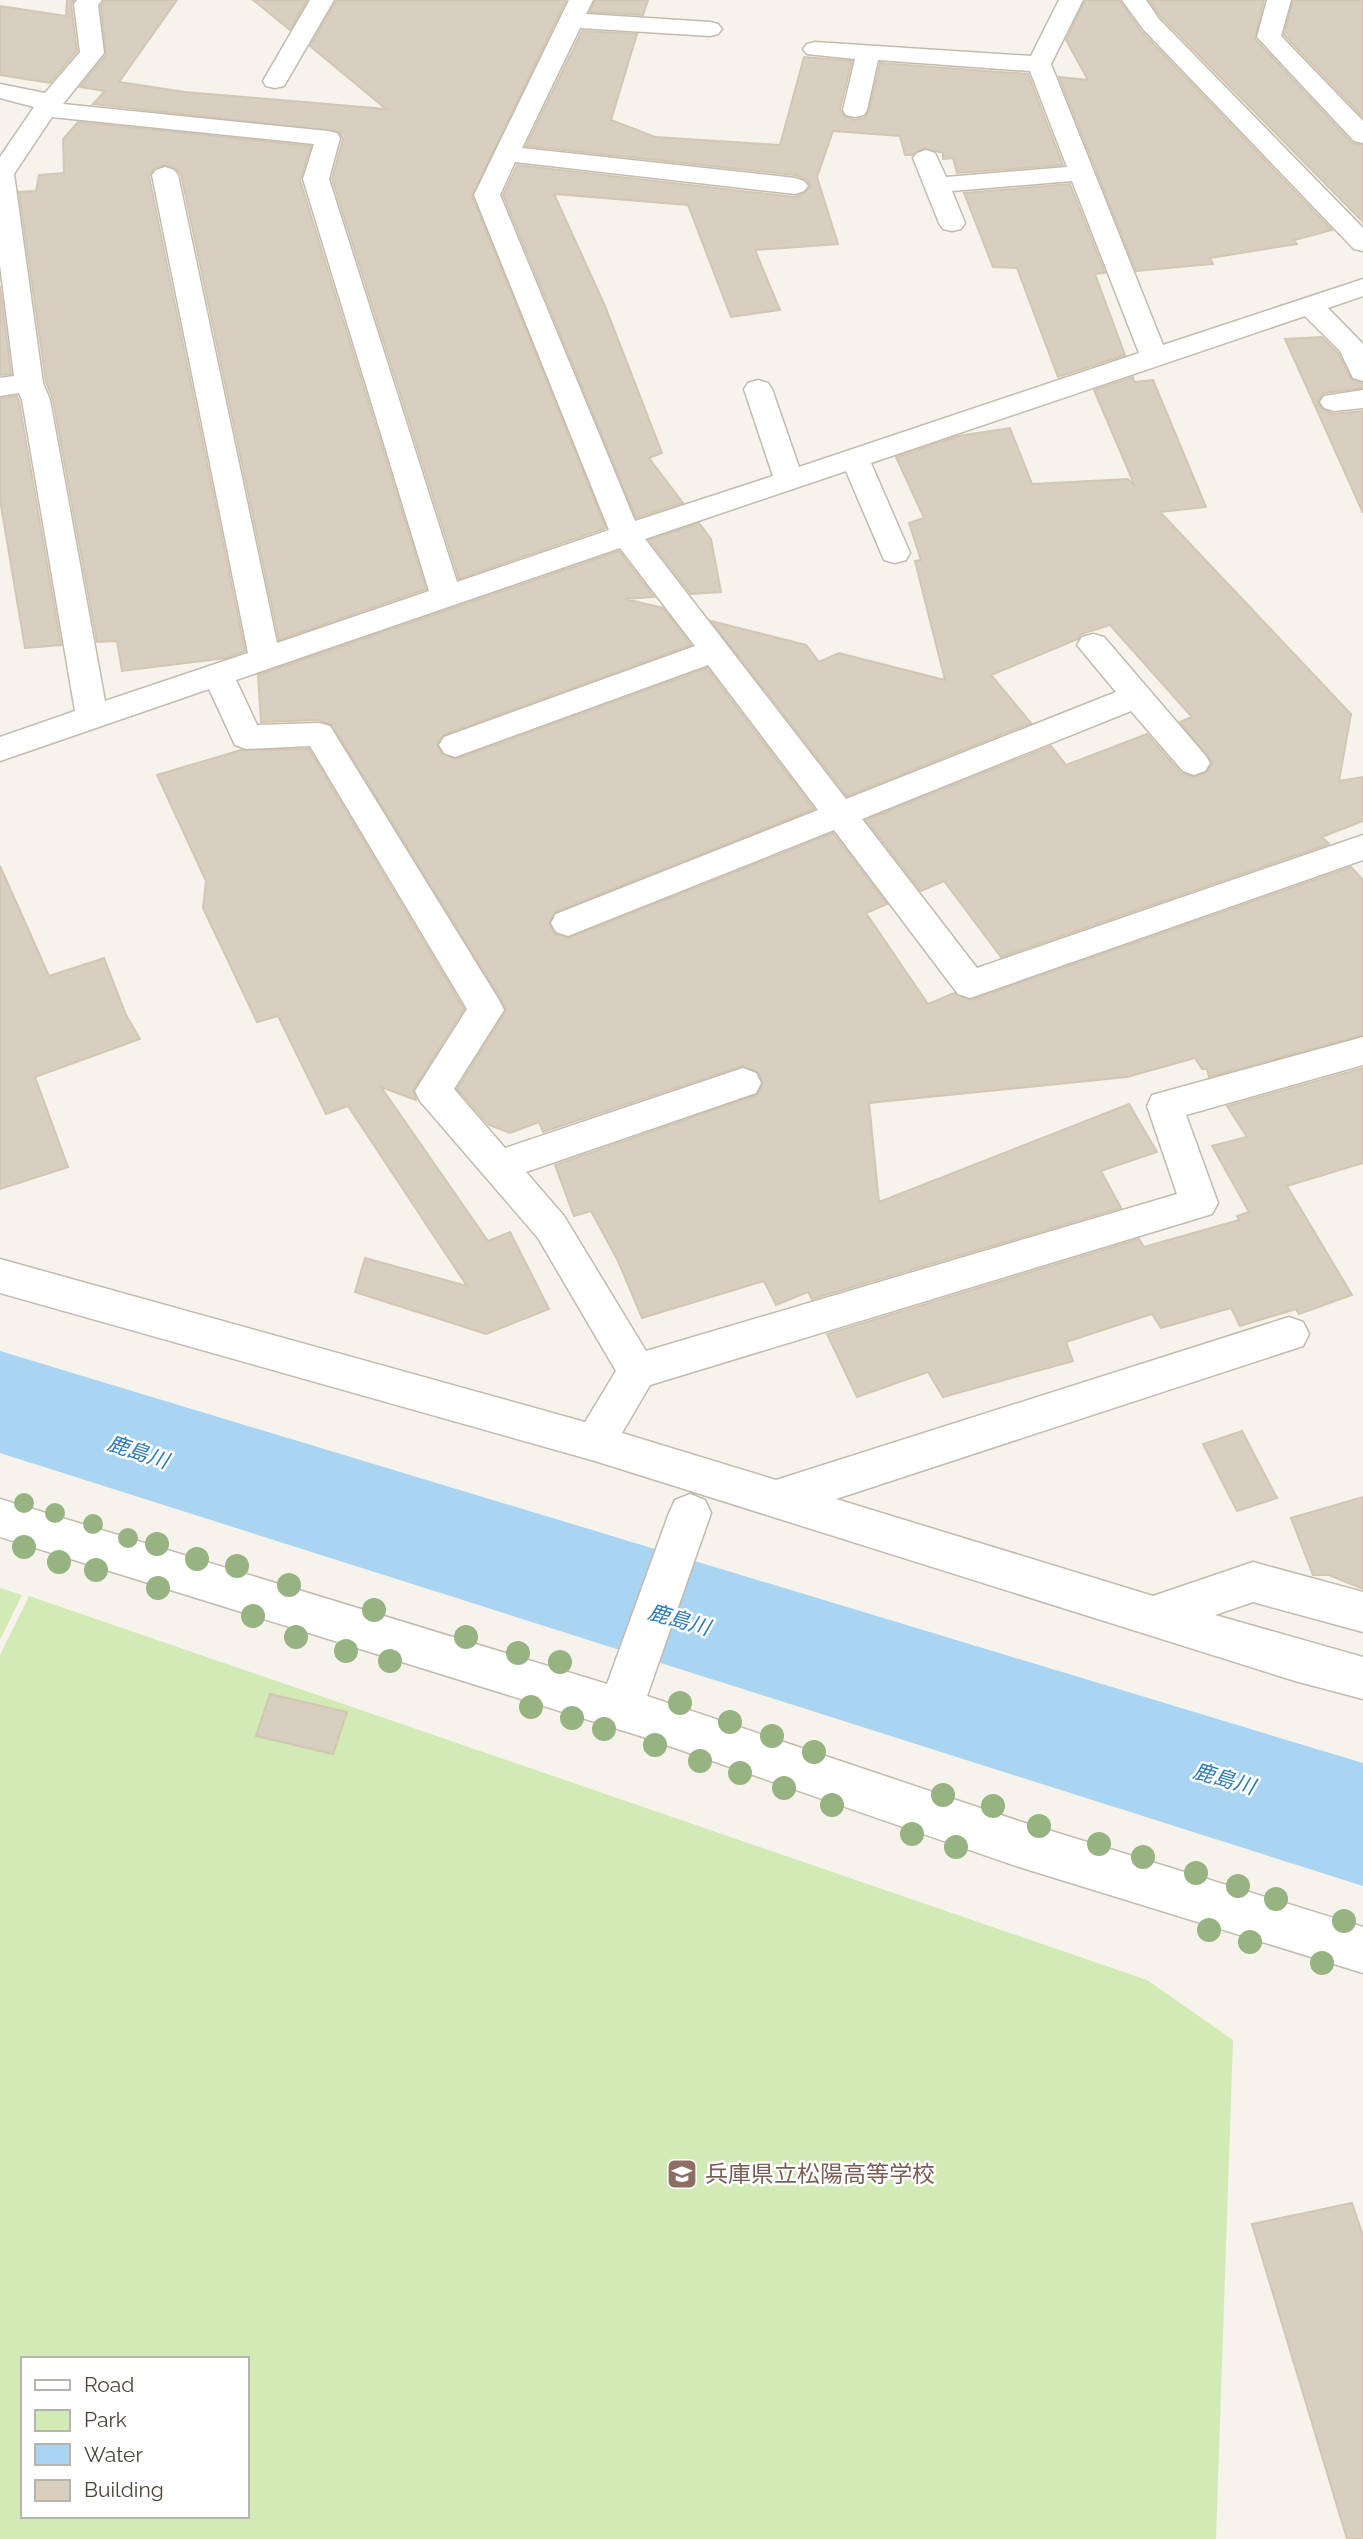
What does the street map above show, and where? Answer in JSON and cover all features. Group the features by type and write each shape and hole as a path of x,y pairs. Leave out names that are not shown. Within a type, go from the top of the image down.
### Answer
{"street":[{"path":"60,0 88,2 92,53 48,105 1,174 14,385 36,400 92,718"},
{"path":"275,81 295,25 322,0"},
{"path":"1071,0 1039,64 1155,359"},
{"path":"1134,0 1151,24 1363,243"},
{"path":"1279,0 1269,37 1363,136"},
{"path":"710,29 576,10 487,195 626,535 970,984 1363,847"},
{"path":"815,49 1039,64"},
{"path":"855,110 868,53"},
{"path":"0,91 36,98 57,111 328,138 316,179 393,391 446,596"},
{"path":"507,154 795,186"},
{"path":"926,158 952,223"},
{"path":"937,186 1082,173"},
{"path":"165,175 265,658"},
{"path":"0,749 1363,287"},
{"path":"1310,305 1352,348 1363,372"},
{"path":"758,389 789,481"},
{"path":"1334,402 1363,399"},
{"path":"855,459 895,553"},
{"path":"1093,645 1194,762"},
{"path":"455,745 714,651"},
{"path":"218,675 246,737 319,734 486,1010 433,1091 551,1227 637,1371"},
{"path":"568,923 842,816 1137,696"},
{"path":"595,1443 637,1371 1199,1203 1165,1106 1363,1051"},
{"path":"498,1166 743,1083"},
{"path":"0,1276 595,1443 1295,1660 1363,1678"},
{"path":"777,1499 1289,1334"},
{"path":"620,1709 691,1513"},
{"path":"0,1518 620,1709 1019,1844 1363,1950"},
{"path":"1153,1616 1253,1583 1363,1612"}],"green space":[{"path":"0,1588 22,1595 0,1640"},
{"name":"兵庫県立松陽高等学校","path":"29,1596 1147,1980 1233,2040 1216,2539 0,2539 0,1655"}],"water":[{"name":"鹿島川","path":"0,1351 1363,1763 1363,1886 0,1453"}],"building":[{"path":"67,0 74,0 71,4 77,51 50,83 0,75 0,6 66,16"},
{"path":"105,0 177,0 119,82 185,92 386,109 310,46 337,0 566,0 472,196 606,528 459,579 332,179 343,139 339,132 93,104 105,91 80,87 106,55 101,6"},
{"path":"253,0 307,0 290,30"},
{"path":"595,0 648,0 643,15 590,12"},
{"path":"1085,0 1119,0 1141,31 1332,230 1294,240 1297,244 1210,258 1213,264 1136,271 1059,77 1088,80 1066,40"},
{"path":"1149,0 1264,0 1255,39 1352,143 1363,145 1363,222 1161,17"},
{"path":"1293,0 1363,0 1363,117 1284,35"},
{"path":"582,31 637,34 611,120 655,137 780,145 804,57 852,61 840,109 844,116 854,120 865,118 869,111 880,63 1028,74 1063,165 957,173 953,158 943,159 943,153 925,148 912,155 905,155 900,136 833,131 817,177 838,244 755,250 780,310 731,317 688,205 554,194 605,306 662,453 649,458 683,503 636,518 503,195 517,165 795,197 805,193 811,186 806,179 795,175 526,146"},
{"path":"78,122 311,146 300,180 426,589 279,640 181,174 175,168 164,165 154,168 149,176 245,651 226,658 122,671 117,641 97,642 53,400 46,382 19,192 36,191 39,175 64,173 63,139"},
{"path":"1070,184 1105,273 1095,274 1125,355 1058,377 1017,268 993,267 964,193"},
{"path":"0,286 11,374 0,375"},
{"path":"1322,337 1338,353 1351,379 1363,383 1363,388 1324,393 1318,401 1322,409 1333,414 1363,411 1363,513 1285,339"},
{"path":"1133,377 1134,382 1153,380 1206,507 1160,512 1351,714 1339,781 1363,777 1363,821 1322,837 1329,844 1001,957 944,881 921,891 866,820 1051,746 1066,765 1147,734 1181,773 1195,777 1207,772 1212,762 1180,722 1192,717 1110,625 1081,634 1078,639 991,675 1031,723 847,796 711,621 806,645 819,662 839,653 945,680 915,561 921,560 909,523 924,518 896,457 958,436 1010,428 1032,484 1128,479 1135,486 1094,390"},
{"path":"17,396 61,645 25,648 0,500 0,398"},
{"path":"699,523 711,539 721,592 691,594 649,540"},
{"path":"619,551 654,597 625,599 663,608 691,645 443,735 437,744 442,754 456,759 707,668 814,809 555,912 549,924 555,934 569,938 833,833 887,904 866,913 928,1004 954,993 971,1000 1351,867 1363,880 1363,1035 1209,1077 1207,1069 1202,1069 1195,1058 1127,1077 869,1103 879,1202 1129,1104 1157,1152 1101,1171 1121,1208 812,1299 808,1292 776,1305 764,1281 642,1318 618,1261 591,1211 574,1216 555,1165 757,1095 763,1084 758,1072 742,1066 543,1132 539,1122 510,1133 489,1125 457,1089 506,1011 501,999 332,725 319,720 261,722 258,675"},
{"path":"309,749 464,1009 413,1090 416,1100 381,1087 488,1241 510,1232 549,1309 486,1334 355,1292 365,1258 467,1286 348,1106 326,1114 278,1016 257,1022 203,908 206,881 157,775 241,750"},
{"path":"0,866 49,976 104,958 126,1015 140,1039 35,1077 68,1167 0,1189"},
{"path":"1363,1068 1363,1163 1287,1186 1352,1295 1299,1314 1296,1309 1240,1326 1231,1308 1161,1328 1152,1314 1066,1342 1073,1361 943,1397 928,1372 857,1397 827,1334 1139,1239 1144,1247 1239,1220 1237,1216 1249,1212 1212,1146 1247,1137 1227,1106"},
{"path":"1242,1431 1277,1498 1237,1511 1203,1444"},
{"path":"1363,1497 1363,1589 1329,1575 1313,1575 1291,1518"},
{"path":"270,1694 347,1712 333,1754 256,1736"},
{"path":"1352,2203 1363,2236 1363,2539 1347,2539 1252,2224"}],"place":[{"name":"兵庫県立松陽高等学校","path":"682,2174"}]}
